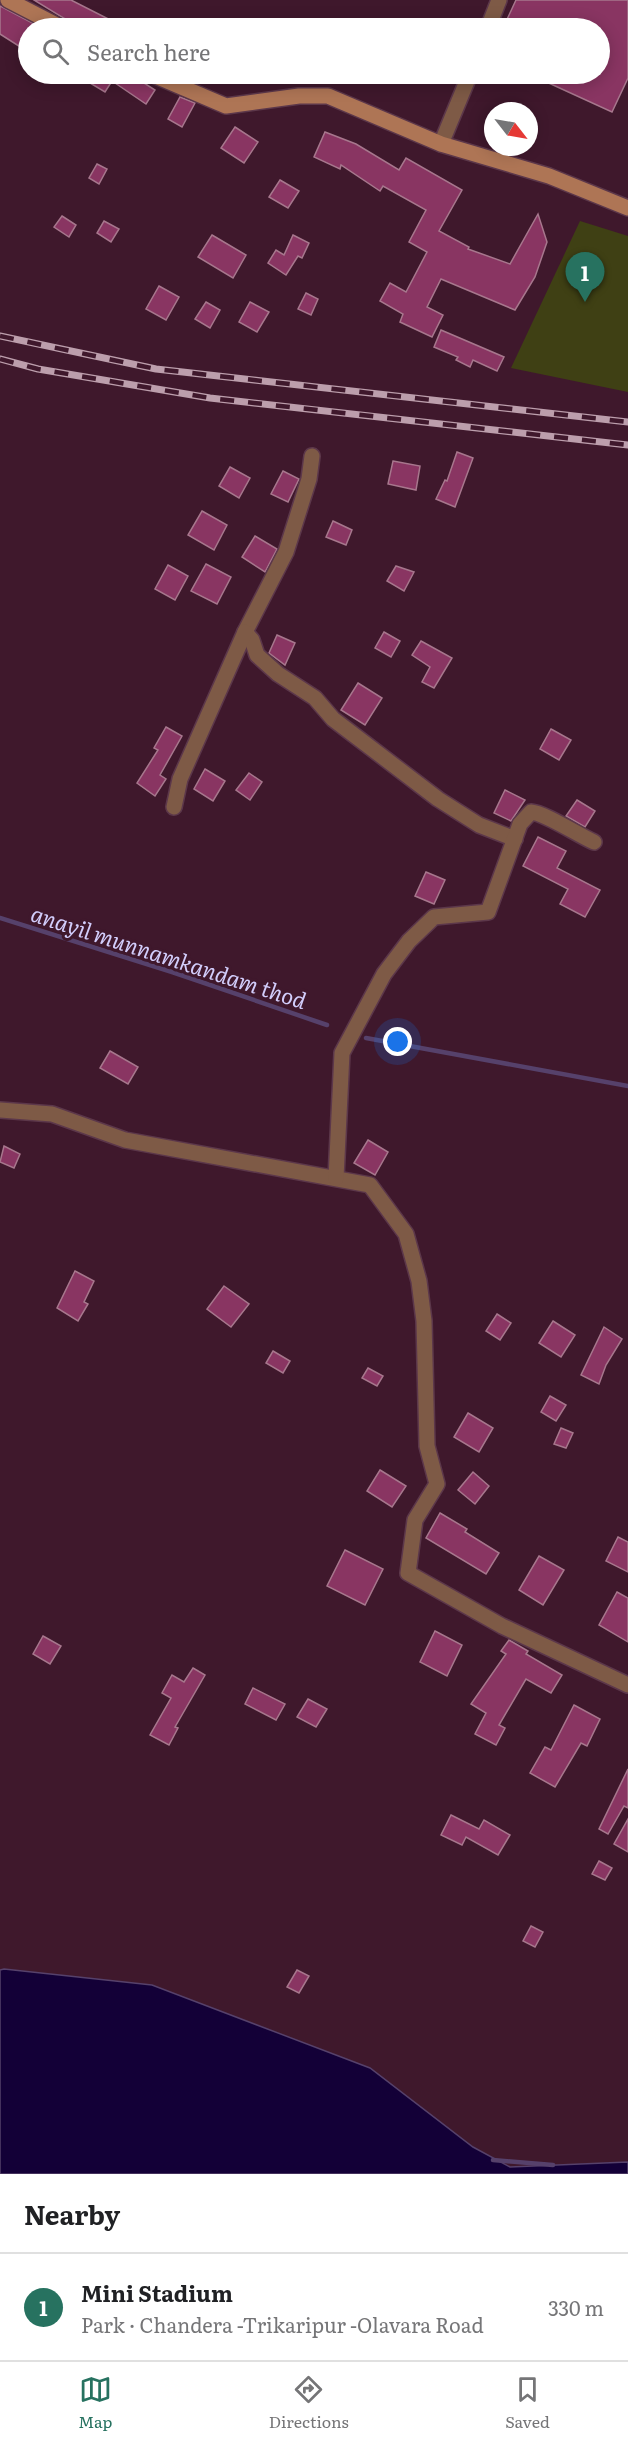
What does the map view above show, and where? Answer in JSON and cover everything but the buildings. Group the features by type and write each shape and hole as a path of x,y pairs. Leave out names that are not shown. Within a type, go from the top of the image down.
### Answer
{"main road":[{"path":"8,0 43,18"},
{"path":"174,84 226,106 299,96 328,96 441,144 549,176 628,208"}],"street":[{"path":"492,18 499,0"},
{"path":"441,144 466,84"},
{"path":"174,807 180,779 244,632 286,552 309,479 312,456"},
{"path":"244,632 252,640 257,655 278,674 315,698 333,719 438,799 479,825 515,839"},
{"path":"336,1178 342,1053 378,984 409,941 434,917 488,912 520,824 531,812 540,813 549,820 594,842"},
{"path":"0,1110 52,1114 125,1140 370,1185 406,1234 419,1281 424,1321 427,1446 437,1484 415,1520 408,1573 502,1626 586,1668 628,1685"}],"shaded area":[{"path":"580,221 628,236 628,392 511,368"},
{"path":"0,1970 152,1985 370,2068 473,2147 510,2167 628,2162 628,2174 0,2174"}],"waterway":[{"name":"anayil munnamkandam thod","path":"0,918 172,972 327,1025"},
{"name":"anayil munnamkandam thod","path":"366,1038 628,1086"},
{"path":"493,2160 553,2165"}],"railway":[{"path":"0,336 156,369 628,422"},
{"path":"0,359 38,369 210,398 628,445"}],"place":[{"name":"Mini Stadium","path":"585,302"}]}
